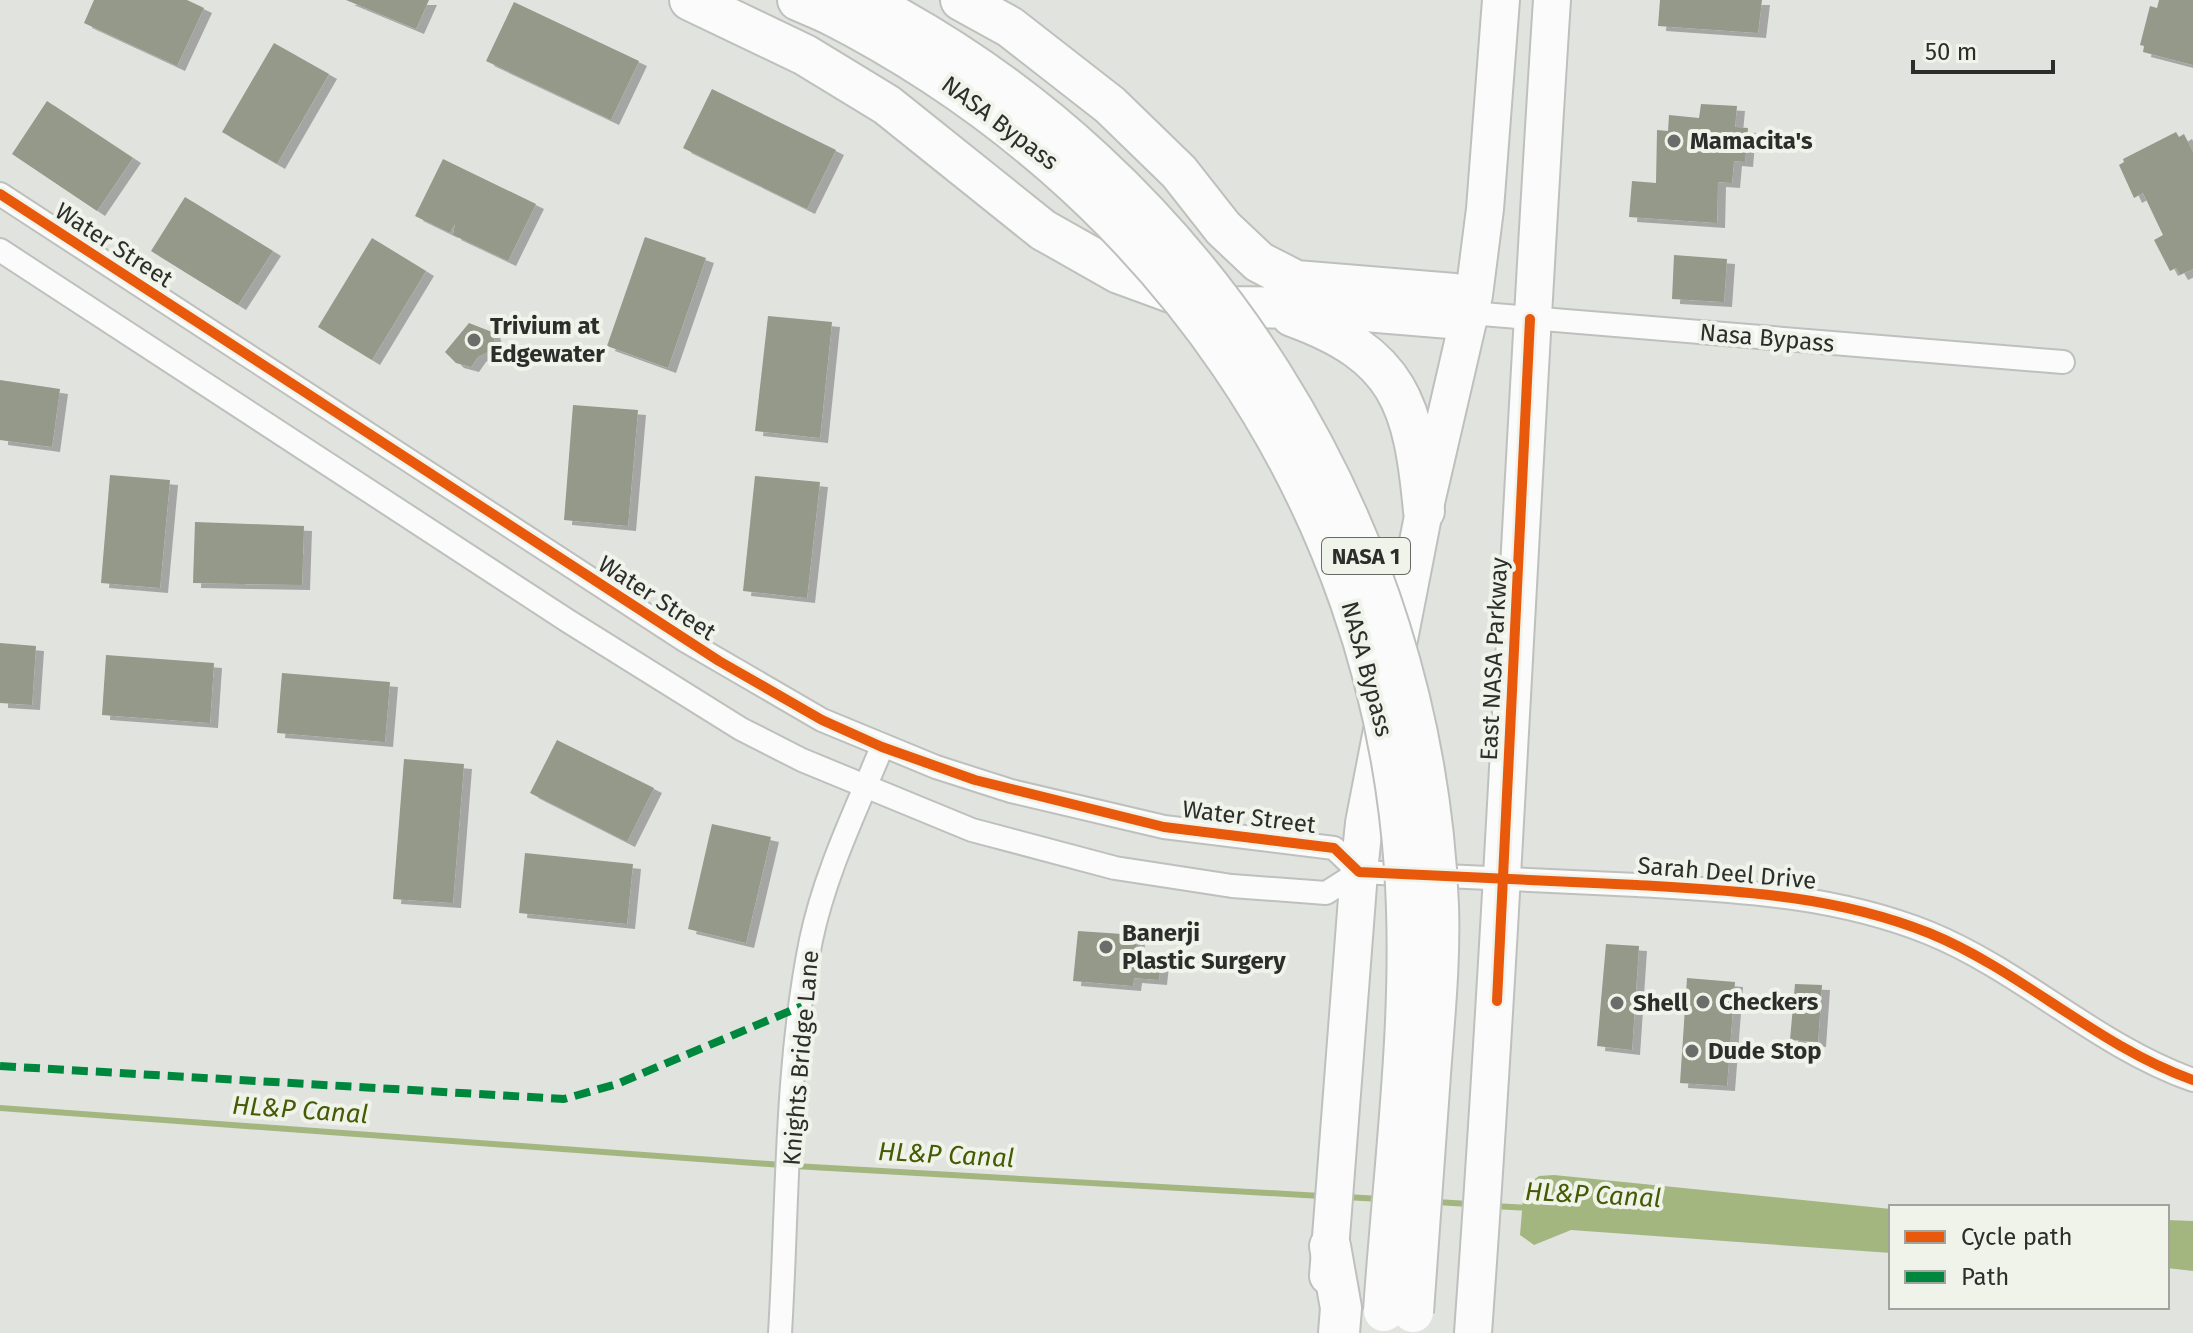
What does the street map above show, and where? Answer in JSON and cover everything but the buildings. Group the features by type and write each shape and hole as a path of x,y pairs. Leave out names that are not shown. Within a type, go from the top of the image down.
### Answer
{"highway":[{"path":"690,0 805,55 887,105 1021,215 1091,259 1149,285 1199,301 1232,307 1329,308 1450,318 1470,313 1454,294 1296,281 1259,262 1223,228 1179,172 1110,105 1010,27 961,0"},
{"name":"NASA Bypass","path":"830,4 951,49 1028,103 1099,164 1159,223 1206,279 1279,384 1323,463 1357,534 1390,624 1409,695 1426,786 1437,883 1438,970 1398,1322"},
{"path":"1270,308 1336,333 1380,365 1400,397 1414,436 1424,511"},
{"path":"1330,1246 1341,1308 1339,1333"}],"main road":[{"path":"1325,1333 1364,823 1424,511 1470,313 1485,209 1501,0"},
{"name":"East NASA Parkway","path":"1473,1333 1504,877 1530,319 1552,0"}],"street":[{"name":"Water Street","path":"0,194 719,661 822,720 882,747 975,780 1098,813 1219,835 1334,848 1359,872"},
{"path":"0,250 701,704 766,742 865,788 972,830 1115,868 1232,886 1326,893 1359,872"},
{"name":"Nasa Bypass","path":"1470,313 2063,362"},
{"name":"Knights Bridge Lane","path":"780,1333 792,1114 811,941 826,886 882,747"},
{"name":"Sarah Deel Drive","path":"1359,872 1504,877 1766,893 1867,911 1960,948 2125,1049 2193,1080"}],"water":[{"path":"1539,1176 1889,1209 1889,1253 1571,1230 1534,1245 1520,1235 1524,1187"},
{"path":"2169,1220 2193,1221 2193,1271 2169,1268"}],"waterway":[{"name":"HL&P Canal","path":"0,1108 782,1165"},
{"name":"HL&P Canal","path":"794,1166 1321,1196"},
{"name":"HL&P Canal","path":"1345,1197 1381,1199"},
{"name":"HL&P Canal","path":"1436,1202 1469,1204"},
{"name":"HL&P Canal","path":"1492,1206 1529,1208"}],"marked path":[{"path":"0,1066 564,1099 617,1084 802,1006"}],"cycle path":[{"path":"0,194 719,661 822,720 882,747 975,780 1164,827 1334,848 1359,872 1712,890 1785,897 1858,910 1929,933 1963,949 2124,1048 2193,1080"},
{"path":"1497,1001 1530,319"}],"place":[{"name":"Mamacita's","path":"1674,141"},
{"name":"Trivium at Edgewater","path":"474,340"},
{"name":"Banerji Plastic Surgery","path":"1106,947"},
{"name":"Checkers","path":"1703,1002"},
{"name":"Shell","path":"1617,1003"},
{"name":"Dude Stop","path":"1692,1051"}]}
